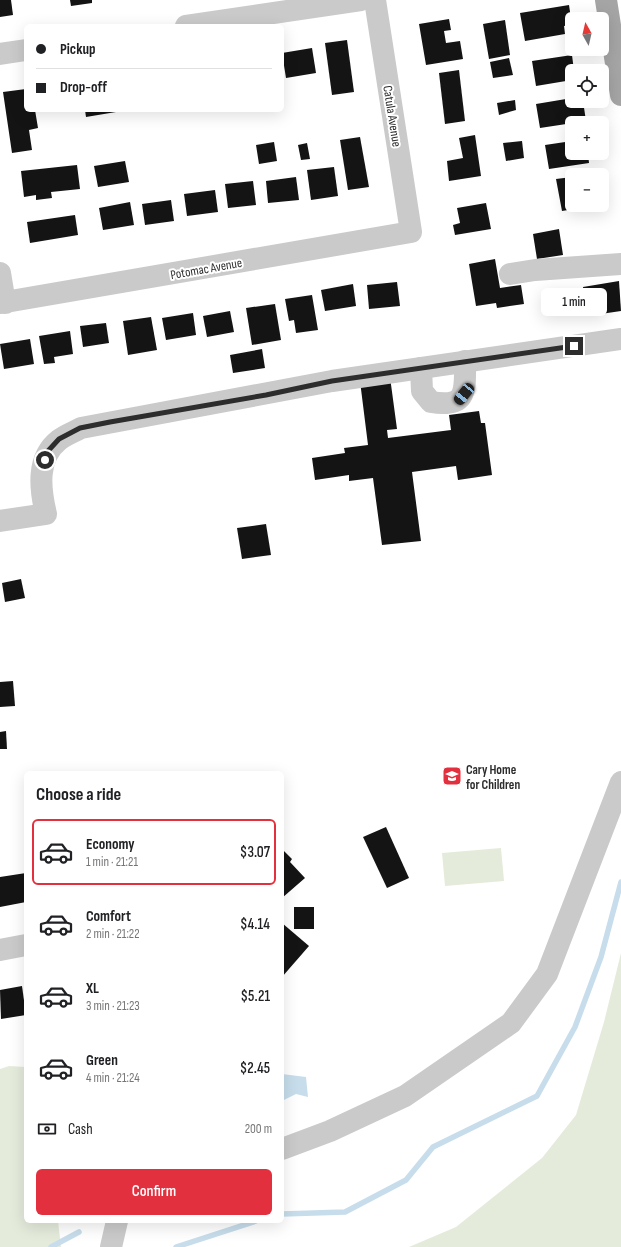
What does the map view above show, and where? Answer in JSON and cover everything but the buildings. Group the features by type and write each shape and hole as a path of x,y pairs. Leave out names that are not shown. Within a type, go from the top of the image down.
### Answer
{"main road":[{"path":"606,0 621,95"}],"street":[{"path":"199,24 361,0"},
{"name":"Catula Avenue","path":"375,0 411,232"},
{"path":"0,54 24,50"},
{"name":"Potomac Avenue","path":"2,303 411,232"},
{"path":"510,274 535,270 621,264"},
{"path":"0,273 2,303"},
{"path":"0,521 46,514 42,494 42,469 48,451 59,439 80,428 332,381 621,339"},
{"path":"421,368 422,391 431,402 445,404 457,402 464,394 465,361"},
{"path":"284,1148 330,1131 405,1096 511,1023 547,974 621,782"},
{"path":"0,950 24,945"},
{"path":"111,1247 117,1223"}],"green space":[{"path":"501,848 504,881 445,886 442,853"},
{"path":"621,953 621,1247 409,1247 456,1227 542,1158 576,1115 604,1022"},
{"path":"9,1066 24,1067 24,1223 58,1223 61,1247 0,1247 0,1069"}],"water":[{"path":"284,1074 306,1077 308,1097 296,1094 284,1100"}],"waterway":[{"path":"284,1214 345,1212 406,1180 433,1147 537,1096 575,1027 601,957 621,882"},
{"path":"176,1247 250,1223"},
{"path":"51,1247 79,1232"}],"place":[{"name":"Cary Home for Children","path":"452,776"}],"route":[{"path":"45,460 48,451 59,439 80,428 266,395 332,381 574,346"}]}
